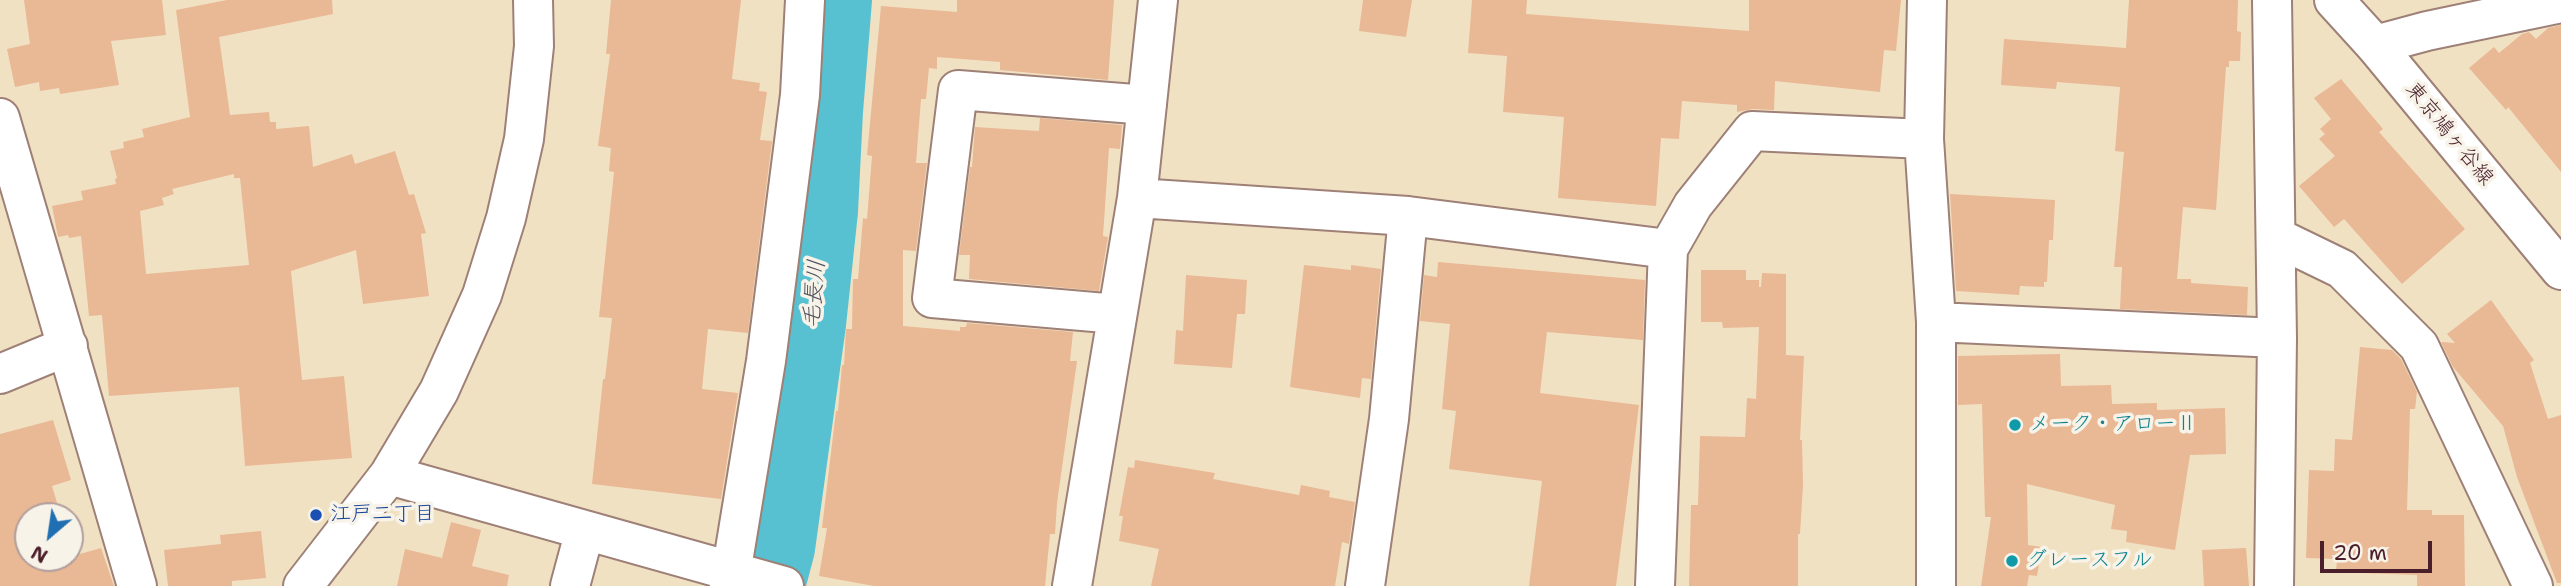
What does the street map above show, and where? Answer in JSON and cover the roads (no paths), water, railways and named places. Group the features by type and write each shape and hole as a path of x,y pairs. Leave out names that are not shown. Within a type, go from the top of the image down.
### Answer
{"street":[{"path":"303,586 389,475 439,391 482,295 506,218 524,139 534,46 533,0"},
{"path":"731,579 768,347 800,95 805,0"},
{"path":"1072,586 1138,198 1158,0"},
{"path":"1927,0 1924,139 1936,322 1936,586"},
{"path":"2272,0 2277,338 2274,586"},
{"name":"東京鳩ヶ谷線","path":"2333,0 2375,44 2561,270"},
{"path":"2375,44 2561,4"},
{"path":"1117,314 932,298 958,90 1147,105"},
{"path":"1655,586 1668,249 1693,205 1752,131 1924,139"},
{"path":"2,135 68,346 137,586"},
{"path":"1138,198 1408,216 1668,249"},
{"path":"1365,586 1389,419 1408,216"},
{"path":"2276,237 2342,269 2419,346 2533,586"},
{"path":"1936,322 2277,338"},
{"path":"0,374 68,346"},
{"path":"389,475 585,530 731,579 784,586"},
{"path":"570,586 585,530"}],"waterway":[{"name":"毛長川","path":"772,586 782,548 813,324 825,211 839,0"}],"place":[{"name":"メーク・アローⅡ","path":"2015,425"},
{"name":"江戸二丁目","path":"316,515"},
{"name":"グレースフル","path":"2012,561"}]}
